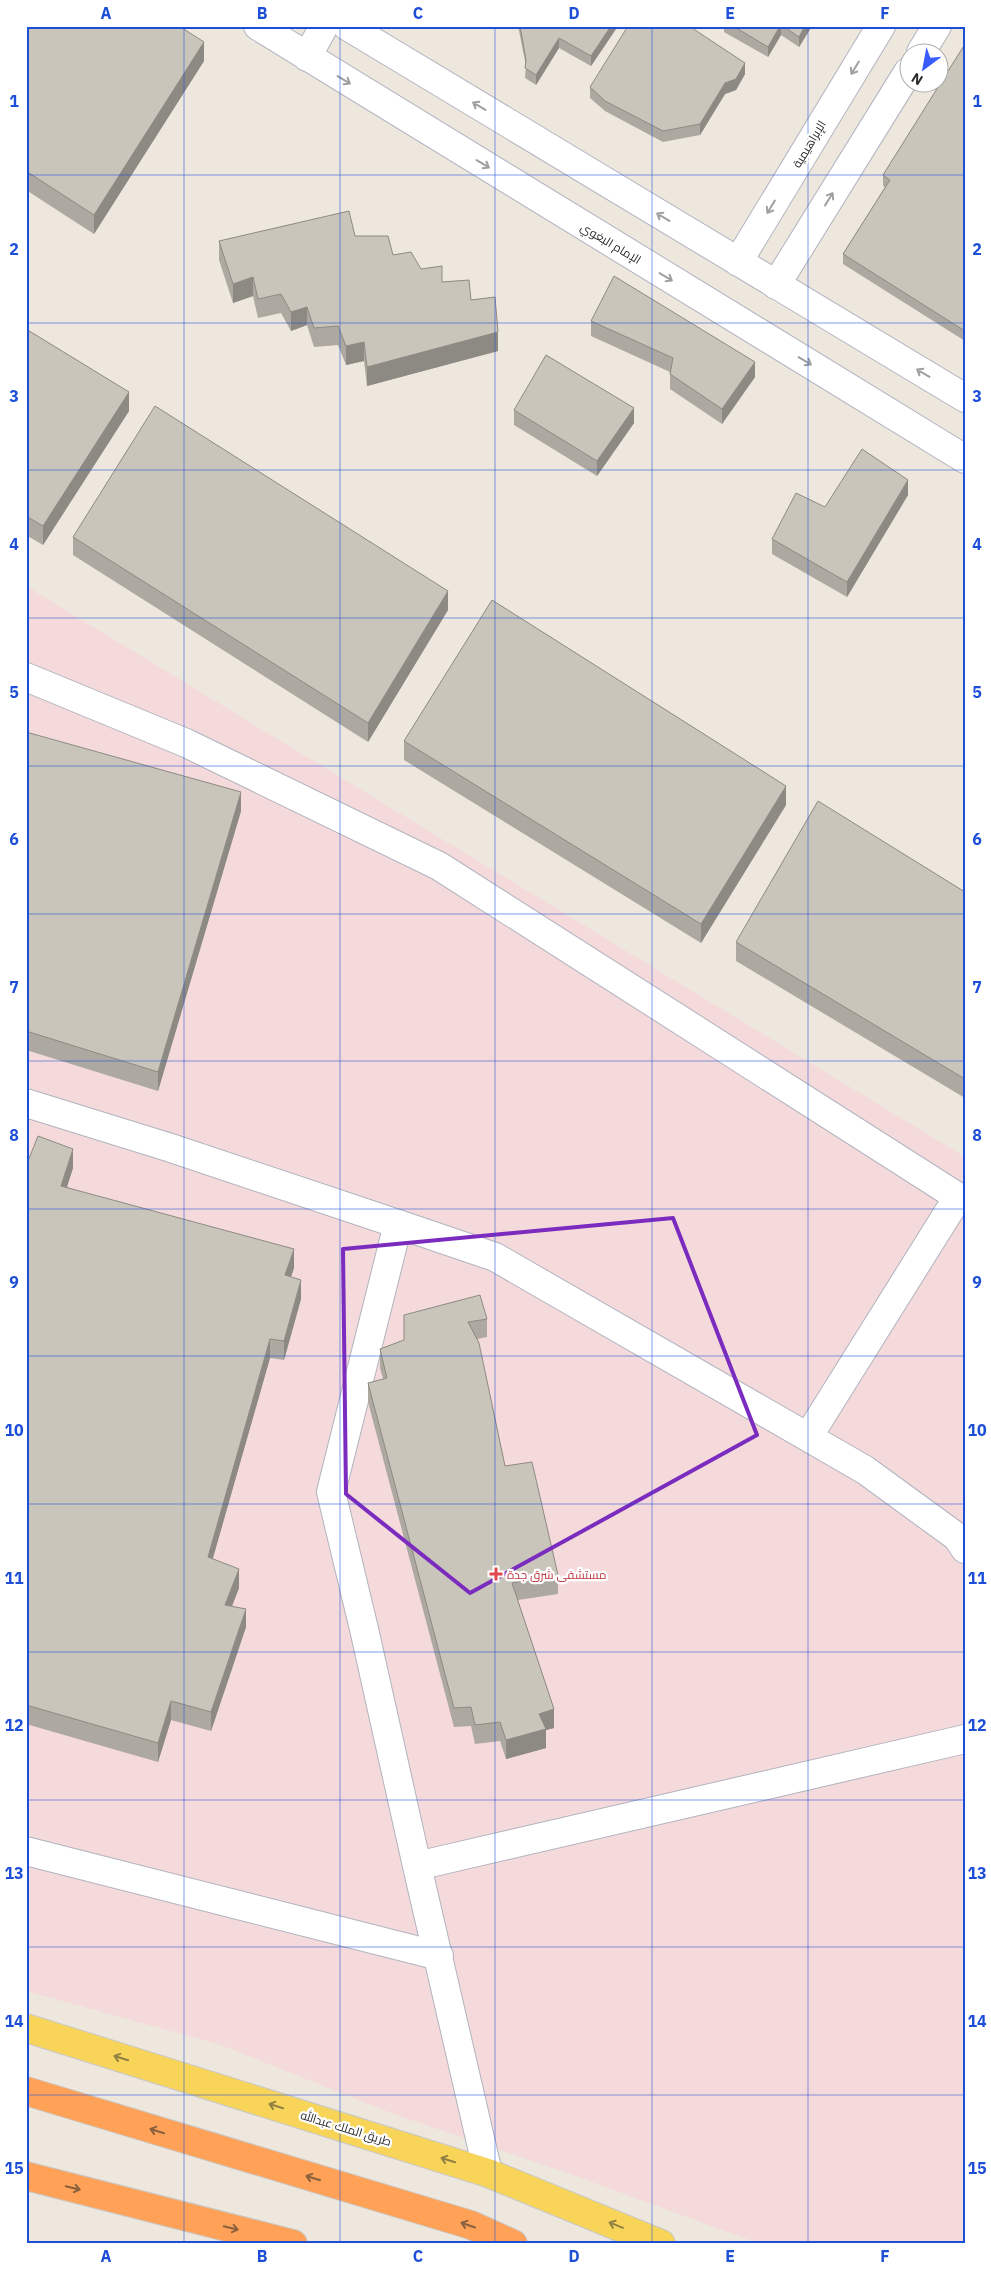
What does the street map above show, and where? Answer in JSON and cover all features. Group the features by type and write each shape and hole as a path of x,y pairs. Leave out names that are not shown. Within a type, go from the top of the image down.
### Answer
{"highway":[{"path":"26,2091 471,2225 513,2244"},
{"path":"26,2176 293,2244"}],"main road":[{"name":"طريق الملك عبدالله","path":"26,2028 488,2172 661,2244"}],"street":[{"name":"الإمام البغوي","path":"258,26 965,459"},
{"path":"307,57 324,26"},
{"path":"347,26 965,398"},
{"name":"الإبراهيمية","path":"738,262 880,26"},
{"path":"927,42 937,26"},
{"path":"776,285 898,88"},
{"path":"26,677 186,743 439,866 958,1197 808,1437"},
{"path":"26,1103 171,1148 495,1257 865,1470 957,1537 965,1548"},
{"path":"398,1224 331,1492 367,1638 417,1866 488,2172"},
{"path":"417,1866 965,1739"},
{"path":"26,1851 439,1956"}],"highlighted area":[{"path":"673,1218 757,1435 470,1593 346,1494 343,1249"}],"shaded area":[{"name":"مستشفى شرق جدة","path":"26,586 965,1157 965,2244 760,2244 562,2171 396,2115 221,2045 26,1991"}],"building":[{"path":"26,26 179,26 204,42 94,215 26,171"},
{"path":"520,26 611,26 591,56 559,38 536,75 525,68 526,60"},
{"path":"628,26 689,26 745,63 736,79 725,83 700,124 663,131 605,101 590,87"},
{"path":"733,26 780,26 768,47"},
{"path":"783,26 805,26 799,37"},
{"path":"965,44 965,331 843,254 890,180 883,175 935,92 948,92 948,71"},
{"path":"349,211 355,236 388,236 393,255 411,252 421,269 442,266 442,282 469,280 471,300 495,297 498,332 367,367 364,342 346,346 338,326 314,328 307,307 291,312 281,294 258,299 253,277 233,284 219,241"},
{"path":"614,276 755,362 722,409 670,374 673,358 591,321"},
{"path":"26,329 129,392 43,526 26,516"},
{"path":"546,355 634,408 597,461 514,410"},
{"path":"155,406 448,591 368,723 73,537"},
{"path":"862,449 908,480 847,582 772,539 796,493 825,507"},
{"path":"492,600 786,786 701,924 404,741"},
{"path":"26,732 241,792 158,1072 26,1031"},
{"path":"818,801 965,892 965,1079 736,942"},
{"path":"38,1136 73,1149 61,1186 294,1249 285,1275 301,1280 284,1341 270,1339 208,1557 239,1569 225,1605 246,1609 211,1712 171,1701 158,1743 26,1705 26,1166"},
{"path":"480,1295 487,1319 468,1322 479,1343 505,1466 532,1462 558,1575 512,1583 554,1709 539,1714 546,1729 506,1740 500,1722 475,1725 471,1707 454,1708 368,1383 387,1378 380,1349 404,1340 404,1315"}],"place":[{"name":"مستشفى شرق جدة","path":"496,1574"}]}
